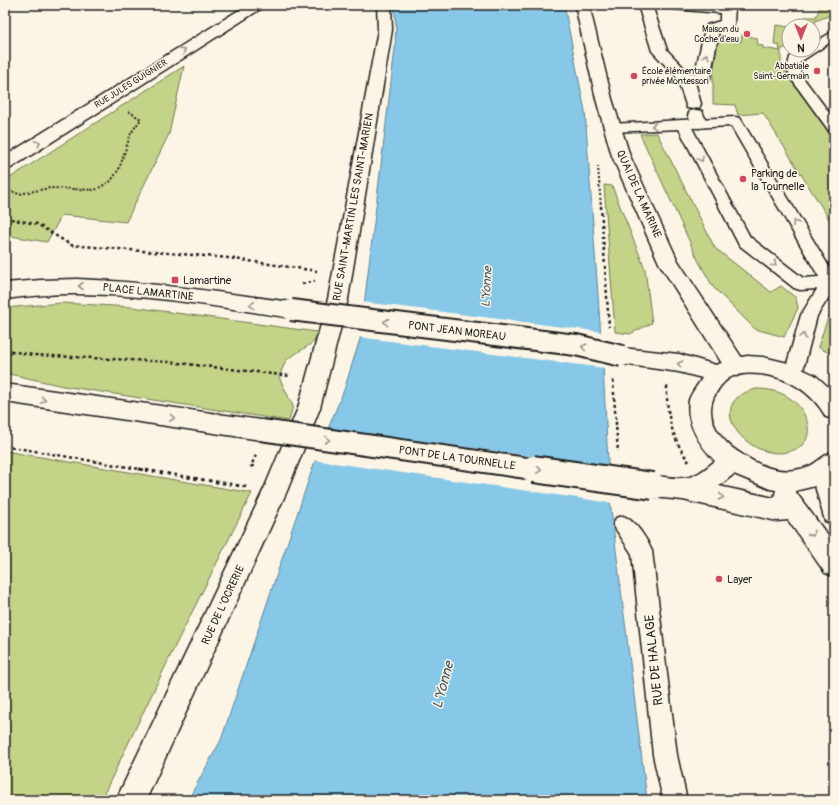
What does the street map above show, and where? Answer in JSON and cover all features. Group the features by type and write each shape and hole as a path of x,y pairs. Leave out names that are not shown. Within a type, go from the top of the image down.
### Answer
{"street":[{"name":"RUE JULES GUIGNIER","path":"5,164 257,5"},
{"name":"RUE SAINT-MARTIN LES SAINT-MARIEN","path":"310,408 338,299 385,30 384,5"},
{"name":"QUAI DE LA MARINE","path":"582,5 611,128 621,156 669,263 726,370"},
{"path":"645,5 660,51 685,76 693,117"},
{"path":"672,5 728,7 727,24 712,28 702,78 685,76"},
{"name":"PLACE LAMARTINE","path":"5,291 36,287 93,286 162,293 291,310"},
{"name":"PONT JEAN MOREAU","path":"291,310 576,345 622,356 726,370"},
{"path":"834,409 816,388 793,374 764,365 749,364 726,370 707,386 701,400 700,415 706,432 716,448 732,462 751,473 773,480 792,481 809,479 829,466 834,513"},
{"name":"PONT DE LA TOURNELLE","path":"5,393 653,486 683,489 777,510 793,509"},
{"name":"RUE DE L'OCRERIE","path":"131,800 276,492 310,408"},
{"path":"683,489 707,482 732,462"},
{"path":"773,480 834,564"}],"lane":[{"path":"821,43 834,35"},
{"path":"797,58 794,60 793,69 798,80 834,128"},
{"path":"693,117 744,241 800,284 830,282"},
{"path":"611,128 693,117 735,121 830,282"},
{"path":"793,374 810,315 830,282"},
{"name":"RUE DE HALAGE","path":"623,525 642,551 665,755 675,800"}],"path":[{"path":"5,190 19,194 50,188 95,190 111,181 119,169 131,132 141,119 124,109"},
{"path":"598,164 609,330"},
{"path":"5,218 37,224 71,245 228,258 342,273"},
{"path":"298,286 342,273"},
{"path":"5,350 33,355 170,362 317,380"},
{"path":"612,377 618,455"},
{"path":"667,383 667,417 673,437 683,455"},
{"path":"5,446 276,492"}],"green space":[{"path":"821,5 834,5 834,14 821,19 802,18 816,17"},
{"path":"776,25 781,26 781,66 834,139 834,227 763,113 738,115 735,105 713,104 713,75 718,39 741,42 742,35 757,38 758,45 763,46 763,48 780,51 779,45 774,45"},
{"path":"184,66 169,134 126,222 62,215 47,242 5,235 5,181"},
{"path":"657,133 715,248 771,292 781,286 796,298 798,308 784,337 755,329 713,287 698,260 640,134"},
{"path":"604,185 612,186 645,269 652,323 630,334 615,332"},
{"path":"61,303 132,307 317,332 314,342 286,360 279,377 293,406 289,421 63,386 5,373 5,308"},
{"path":"834,312 834,357 818,347 828,317"},
{"path":"756,389 779,392 797,404 802,410 808,424 807,439 803,444 796,449 779,453 763,450 748,443 737,432 731,419 731,407 739,396"},
{"path":"5,451 252,493 178,640 101,800 5,800"}],"water":[{"name":"L'Yonne","path":"394,5 564,5 585,111 603,366 610,501 647,800 188,800 221,740 316,458 344,390 360,339 395,49 396,24"}],"pier":[{"path":"362,302 603,332 605,368 358,337"},
{"path":"326,428 610,467 612,503 313,460"}],"place":[{"name":"Maison du Coche d'eau","path":"747,34"},
{"name":"Abbatiale Saint-Germain","path":"817,71"},
{"name":"École élémentaire privée Montessori","path":"634,76"},
{"name":"Parking de la Tournelle","path":"743,179"},
{"name":"Lamartine","path":"175,280"},
{"name":"Layer","path":"719,579"}]}
